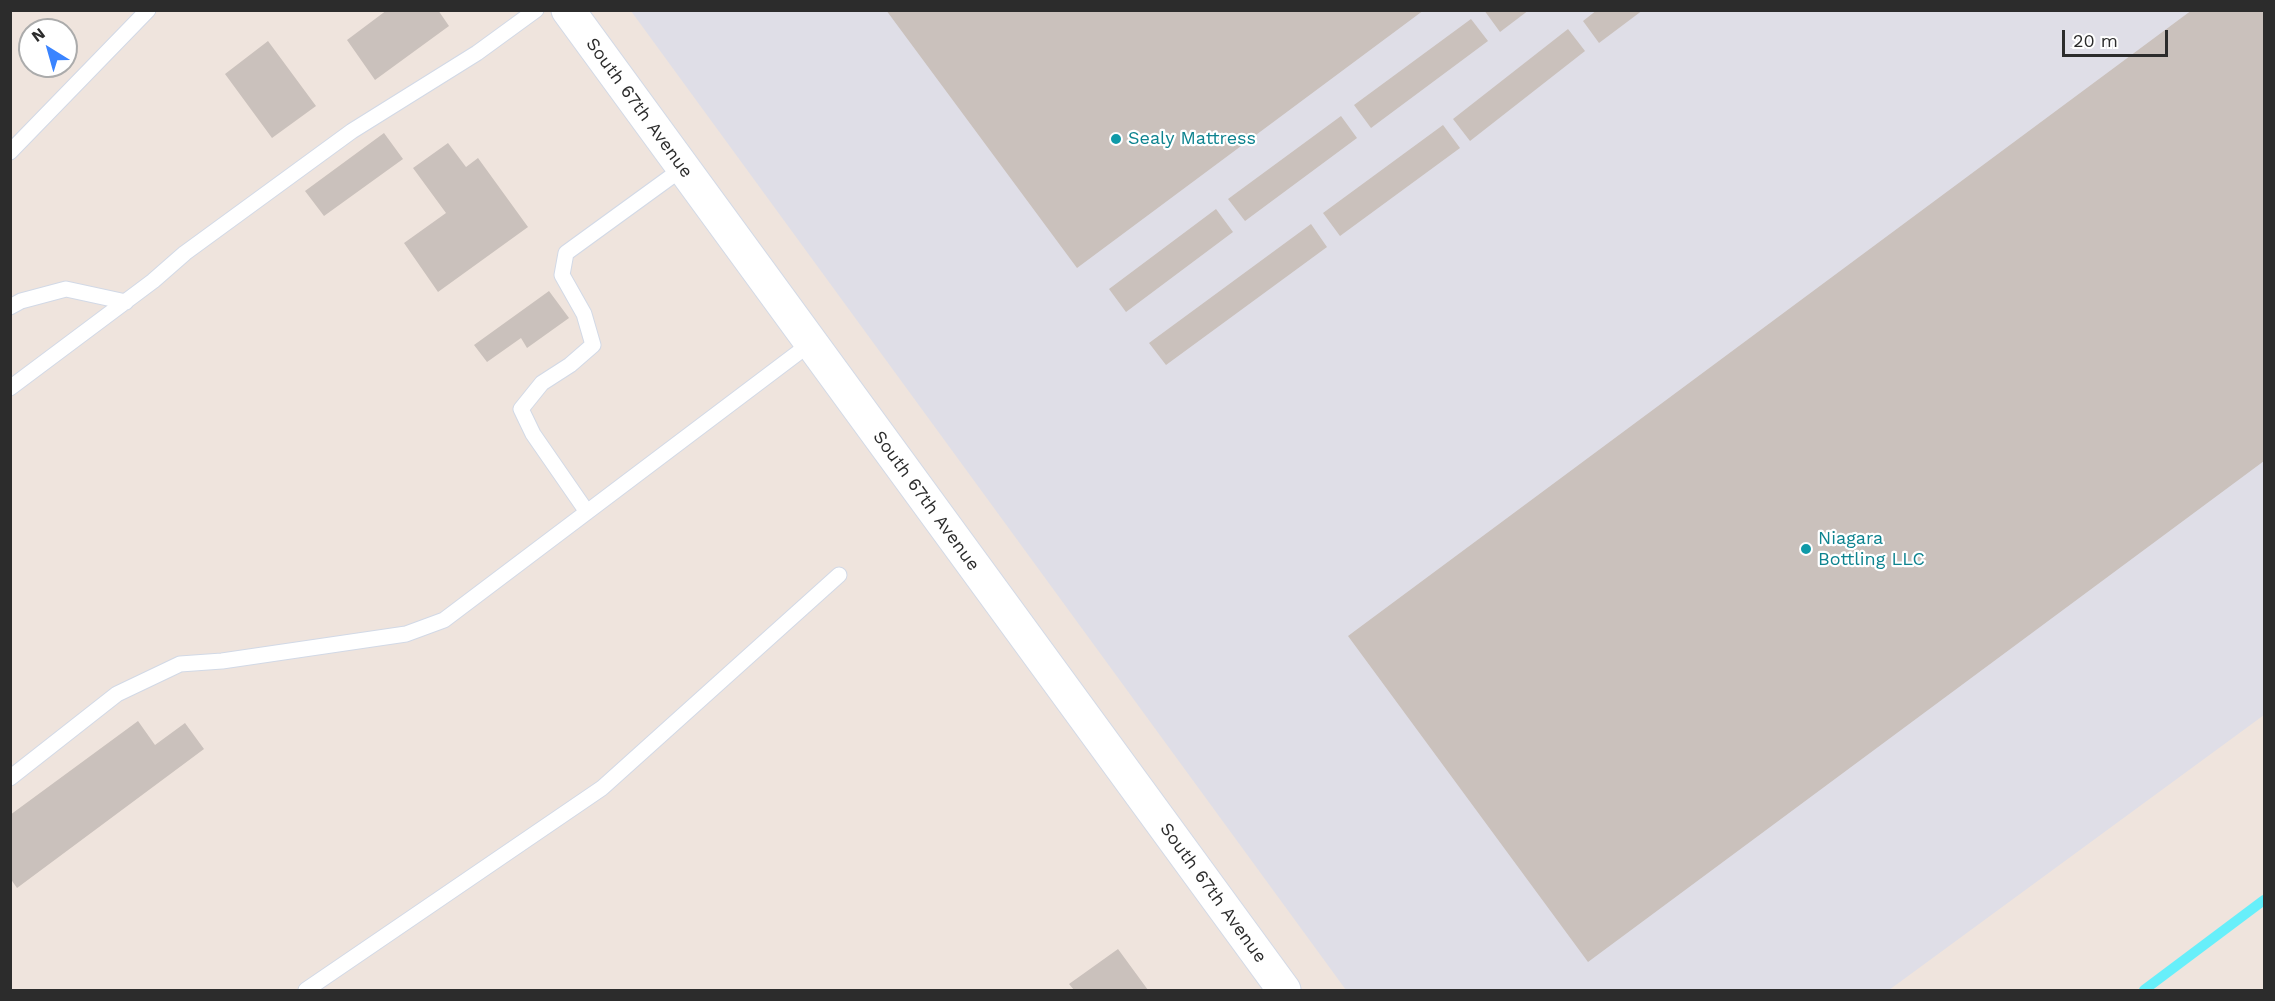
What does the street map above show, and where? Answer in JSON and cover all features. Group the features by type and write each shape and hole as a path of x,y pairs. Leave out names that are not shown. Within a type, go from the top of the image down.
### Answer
{"main road":[{"name":"South 67th Avenue","path":"568,10 1284,990"}],"lane":[{"path":"10,152 148,10"},
{"path":"10,388 126,302 185,253 352,131 477,53 536,10"},
{"path":"586,512 533,434 521,409 542,383 570,365 593,345 584,314 562,275 566,253 683,168"},
{"path":"10,307 21,301 66,289 126,302"},
{"path":"10,778 117,694 180,664 222,661 406,634 444,620 811,344"},
{"path":"306,990 602,788 839,575"}],"shaded area":[{"path":"631,11 2264,11 2264,715 1889,990 1346,990"}],"building":[{"path":"387,10 438,10 449,26 375,80 347,40"},
{"name":"Sealy Mattress","path":"886,10 1424,10 1077,268"},
{"path":"1484,10 1529,10 1500,32"},
{"path":"1597,10 1643,10 1599,43 1583,21"},
{"name":"Niagara Bottling LLC","path":"2192,10 2264,10 2264,461 1588,962 1348,636"},
{"path":"1471,19 1488,41 1371,128 1354,105"},
{"path":"1568,29 1585,51 1470,141 1453,119"},
{"path":"268,41 316,106 272,138 225,74"},
{"path":"1341,116 1357,138 1245,221 1228,199"},
{"path":"1443,125 1460,148 1340,236 1323,213"},
{"path":"384,133 403,159 324,216 305,191"},
{"path":"448,143 466,167 478,158 528,227 438,292 404,243 446,213 413,168"},
{"path":"1216,209 1233,232 1126,312 1109,289"},
{"path":"1311,224 1327,247 1166,365 1149,343"},
{"path":"549,291 569,318 527,348 521,338 487,362 474,345"},
{"path":"138,721 155,745 185,723 204,749 17,888 10,878 10,815"},
{"path":"1118,949 1148,990 1074,990 1069,984"}],"waterway":[{"path":"2144,990 2264,900"}],"place":[{"name":"Sealy Mattress","path":"1116,139"},
{"name":"Niagara Bottling LLC","path":"1806,549"}]}
